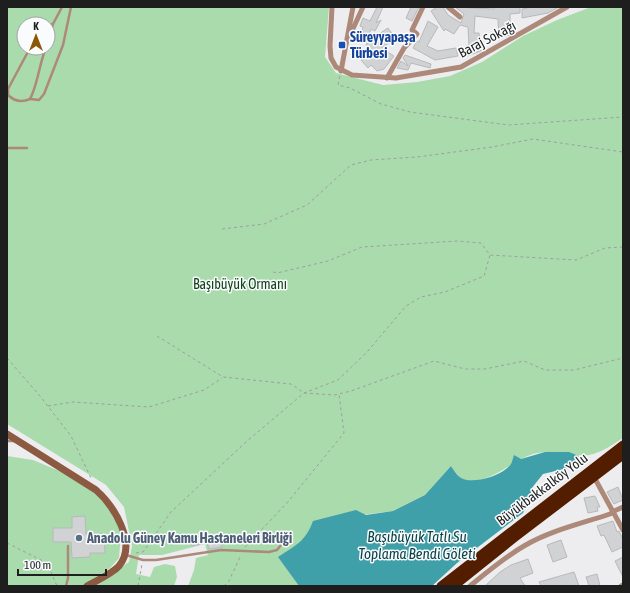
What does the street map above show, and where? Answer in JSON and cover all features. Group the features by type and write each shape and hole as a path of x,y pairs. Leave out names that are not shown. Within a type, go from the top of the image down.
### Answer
{"highway":[{"name":"Büyükbakkalköy Yolu","path":"441,586 623,445"},
{"name":"Büyükbakkalköy Yolu","path":"454,586 623,455"}],"main road":[{"path":"7,434 96,490 104,497 119,517 125,539 124,554 119,566 87,586"}],"street":[{"path":"332,7 330,46 331,58 336,67 341,71 353,7"},
{"path":"348,38 363,7"},
{"path":"387,78 404,48 418,34 412,30 423,7"},
{"path":"448,7 460,17"},
{"name":"Baraj Sokağı","path":"341,71 352,75 387,78 410,77 462,67 567,7"},
{"path":"594,477 623,530"},
{"path":"470,586 485,573 525,546 559,531 623,507"}],"lane":[{"path":"56,18 62,7"},
{"path":"26,56 8,89 7,96 19,102 30,99 39,100 44,94 63,45 70,7"},
{"path":"30,99 43,56"},
{"path":"7,148 27,148"},
{"path":"7,441 19,442"},
{"path":"124,554 144,560 156,560 221,550 269,552 277,550 281,545"},
{"path":"66,586 68,578 68,546"}],"path":[{"path":"341,71 338,85 350,88 381,104 410,112 508,125 623,117"},
{"path":"222,229 264,224 307,205 351,165 371,160 417,157 492,147 533,138 623,152"},
{"path":"273,272 277,273 328,260 362,247 457,241 481,243 490,255 576,260 605,248 623,247"},
{"path":"124,554 143,552 171,512 246,442 304,393 338,380 367,352 406,306 421,297 445,292 484,276 490,255"},
{"path":"157,336 223,377 291,384 304,393 339,394 434,360 465,369 485,369 524,360 545,370 574,370 623,358"},
{"path":"7,358 48,406 71,436 96,490"},
{"path":"48,406 73,402 149,408 204,390 223,377"},
{"path":"224,586 229,581 246,544 287,503 344,433 339,394"},
{"path":"7,543 47,563 57,586"},
{"path":"138,586 144,560"}],"green space":[{"name":"Başıbüyük Ormanı","path":"7,7 329,7 325,57 336,73 383,85 417,82 450,76 482,62 523,36 557,20 591,7 623,7 623,438 608,448 590,455 550,452 533,454 492,476 475,481 461,478 451,466 425,495 393,511 314,521 308,534 295,546 279,557 299,586 188,586 194,570 196,558 208,555 205,544 162,555 139,555 136,574 150,577 154,567 165,564 175,566 177,577 174,586 91,586 129,562 132,546 124,507 106,485 7,424"},
{"path":"7,456 33,460 69,475 92,490 103,501 116,519 121,533 119,558 110,568 84,586 7,586"}],"water":[{"name":"Başıbüyük Tatlı Su Toplama Bendi Göleti","path":"545,452 569,452 579,456 572,467 543,474 531,489 531,496 523,513 457,563 432,586 299,586 278,557 295,546 307,534 313,521 356,510 366,515 393,511 425,495 451,466 458,475 467,480 485,479 507,468 511,464 514,455 521,459"}],"building":[{"path":"377,7 383,7 376,23 381,20 375,31 371,29 366,43 364,36 361,36 363,27 360,26 363,18 370,21"},
{"path":"411,7 419,7 412,21 406,18"},
{"path":"437,7 443,7 448,15 461,23 464,14 455,7 494,9 495,7 520,7 520,13 510,14 510,35 499,37 498,19 475,16 474,33 479,33 481,51 467,56 466,46 469,45 468,27 460,25 454,34 445,29 444,31 431,11"},
{"path":"532,7 559,7 548,13 522,18 522,9"},
{"path":"428,21 438,27 427,46 438,51 456,48 458,56 435,60 413,48 417,41 419,42"},
{"path":"388,28 396,39 381,48 394,56 384,69 377,71 371,65 368,68 361,60 369,53 366,44 382,38 379,34"},
{"path":"405,55 431,64 430,68 411,63 408,70 397,68 401,61 408,66 403,58"},
{"path":"618,487 623,500 614,504 607,492"},
{"path":"595,496 600,507 597,507 598,511 588,513 584,498"},
{"name":"Anadolu Güney Kamu Hastaneleri Birliği","path":"85,516 86,534 104,534 105,553 90,553 90,557 72,558 71,542 53,542 53,528 72,528 72,517"},
{"path":"613,521 617,532 619,531 623,539 623,547 612,552 604,535 601,536 597,526"},
{"path":"203,535 205,543 191,546 190,538"},
{"path":"220,539 222,547 209,549 207,542"},
{"path":"561,540 567,557 553,562 547,545"},
{"path":"623,557 623,577 615,561"},
{"path":"528,559 533,573 520,578 525,586 485,586 500,572 511,565"},
{"path":"574,572 579,586 541,586 539,582"},
{"path":"597,574 600,586 589,586 586,577"}],"place":[{"name":"Süreyyapaşa Türbesi","path":"342,45"},
{"name":"Anadolu Güney Kamu Hastaneleri Birliği","path":"79,538"}]}
